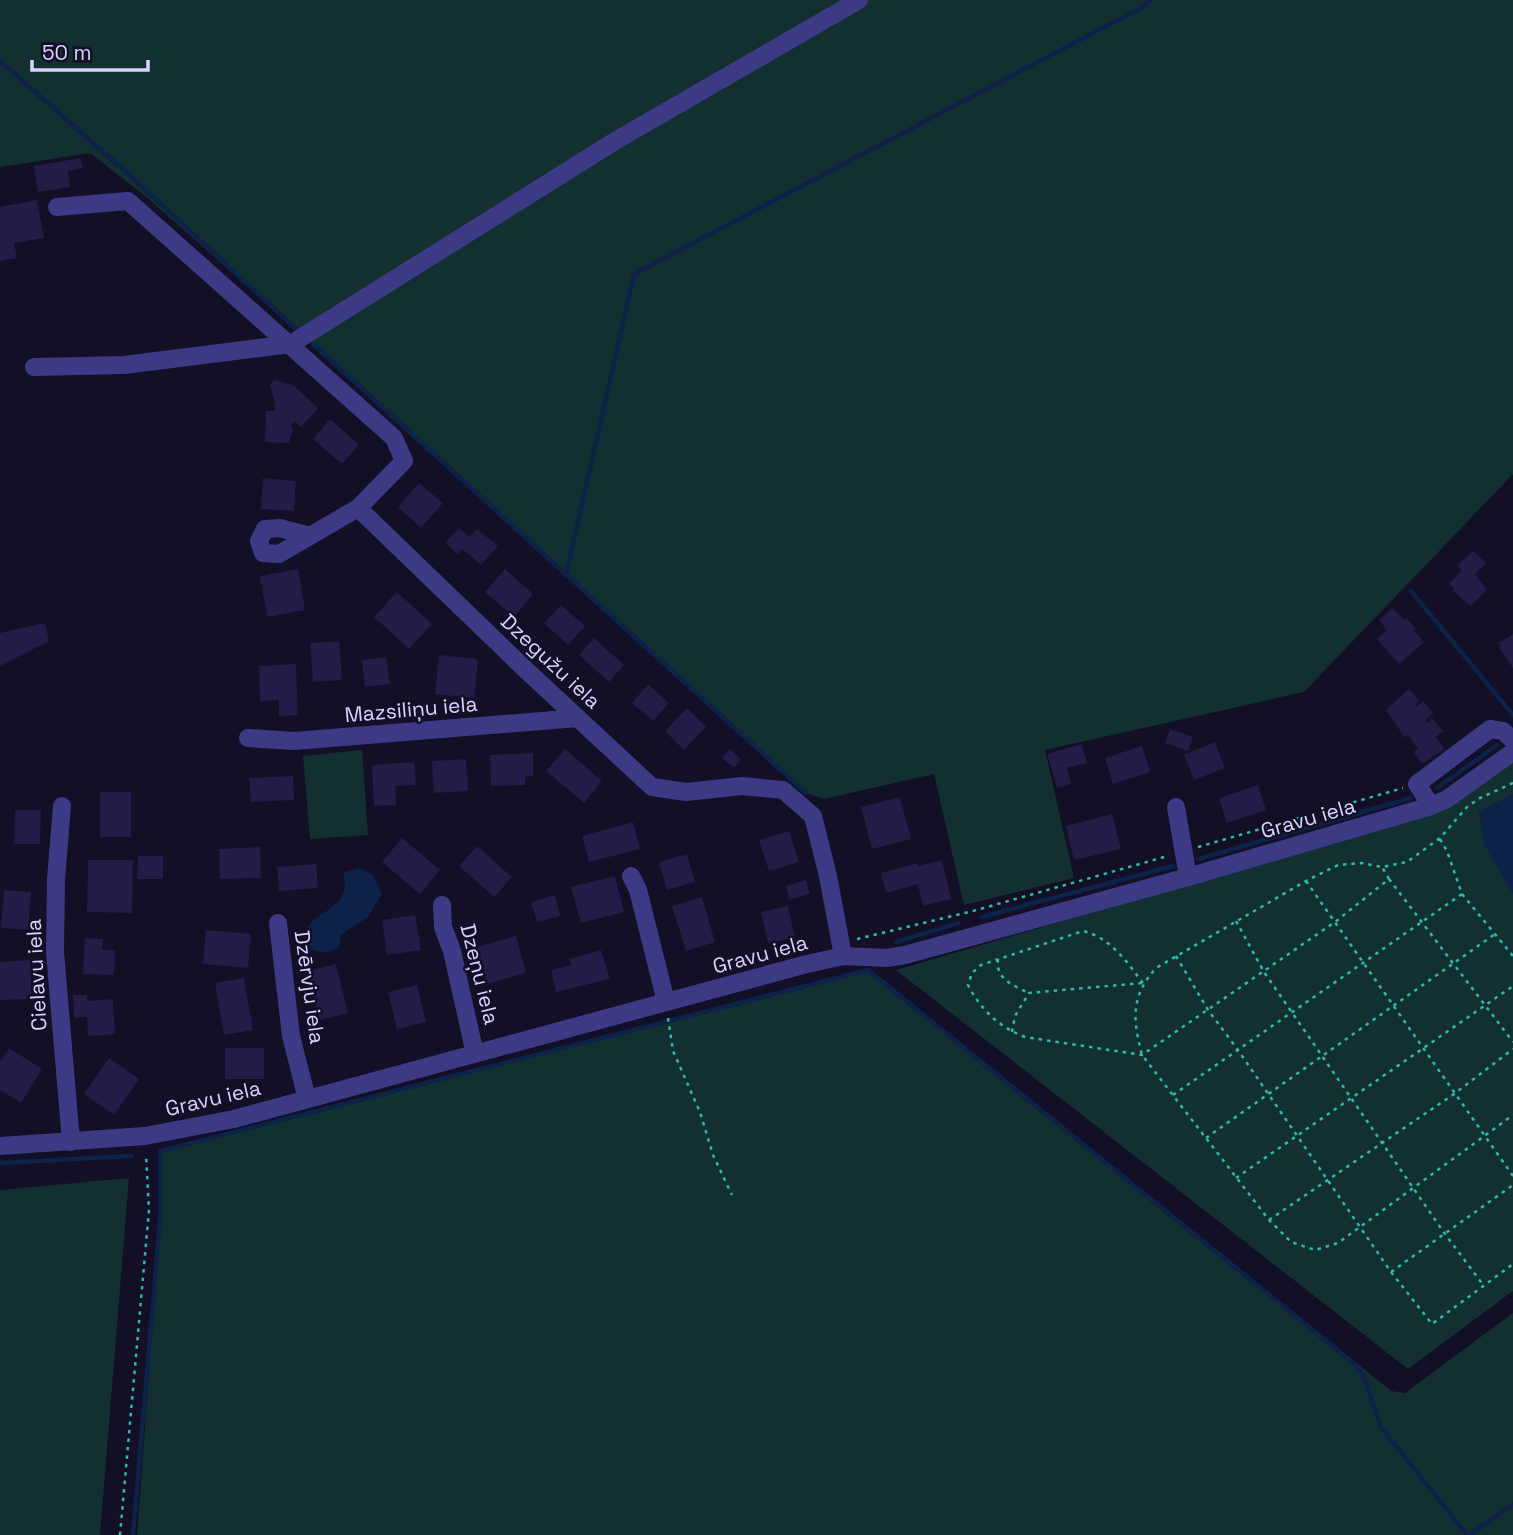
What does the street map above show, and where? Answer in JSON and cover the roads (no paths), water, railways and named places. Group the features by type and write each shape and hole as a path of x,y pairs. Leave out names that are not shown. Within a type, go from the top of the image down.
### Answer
{"street":[{"path":"34,368 124,365 291,344 614,141 859,0"},
{"path":"57,207 128,201 394,438 404,461 359,508 310,536"},
{"name":"Dzegužu iela","path":"359,508 652,787 686,792 742,786 783,790 813,816 844,956"},
{"name":"Mazsiliņu iela","path":"248,738 294,741 578,718"},
{"path":"1431,806 1417,784 1490,729 1503,731 1513,740"},
{"name":"Gravu iela","path":"0,1146 145,1136 233,1119 844,956 886,958 905,955 1431,806 1447,799 1513,752"},
{"name":"Cielavu iela","path":"62,806 55,952 71,1142"},
{"path":"1176,807 1188,877"},
{"path":"631,876 638,890 666,1003"},
{"name":"Dzeņu iela","path":"442,905 443,927 452,951 475,1054"},
{"name":"Dzērvju iela","path":"278,923 291,1036 307,1099"}],"water":[{"path":"1513,794 1513,894 1485,846 1478,812"},
{"path":"361,868 374,876 382,894 368,917 341,935 339,947 325,953 311,949 306,937 309,925 342,895 345,885 343,872"}],"waterway":[{"path":"566,575 634,274 1141,8 1151,0"},
{"path":"0,61 126,172 295,328"},
{"path":"313,344 806,793"},
{"path":"1411,591 1513,715"},
{"path":"1437,788 1497,745"},
{"path":"1198,859 1411,798"},
{"path":"982,917 1173,866"},
{"path":"896,942 958,923"},
{"path":"133,1535 160,1221 160,1151 868,970 1351,1361 1363,1375 1381,1427 1467,1535"},
{"path":"0,1163 132,1156"},
{"path":"1470,1535 1513,1504"}]}
